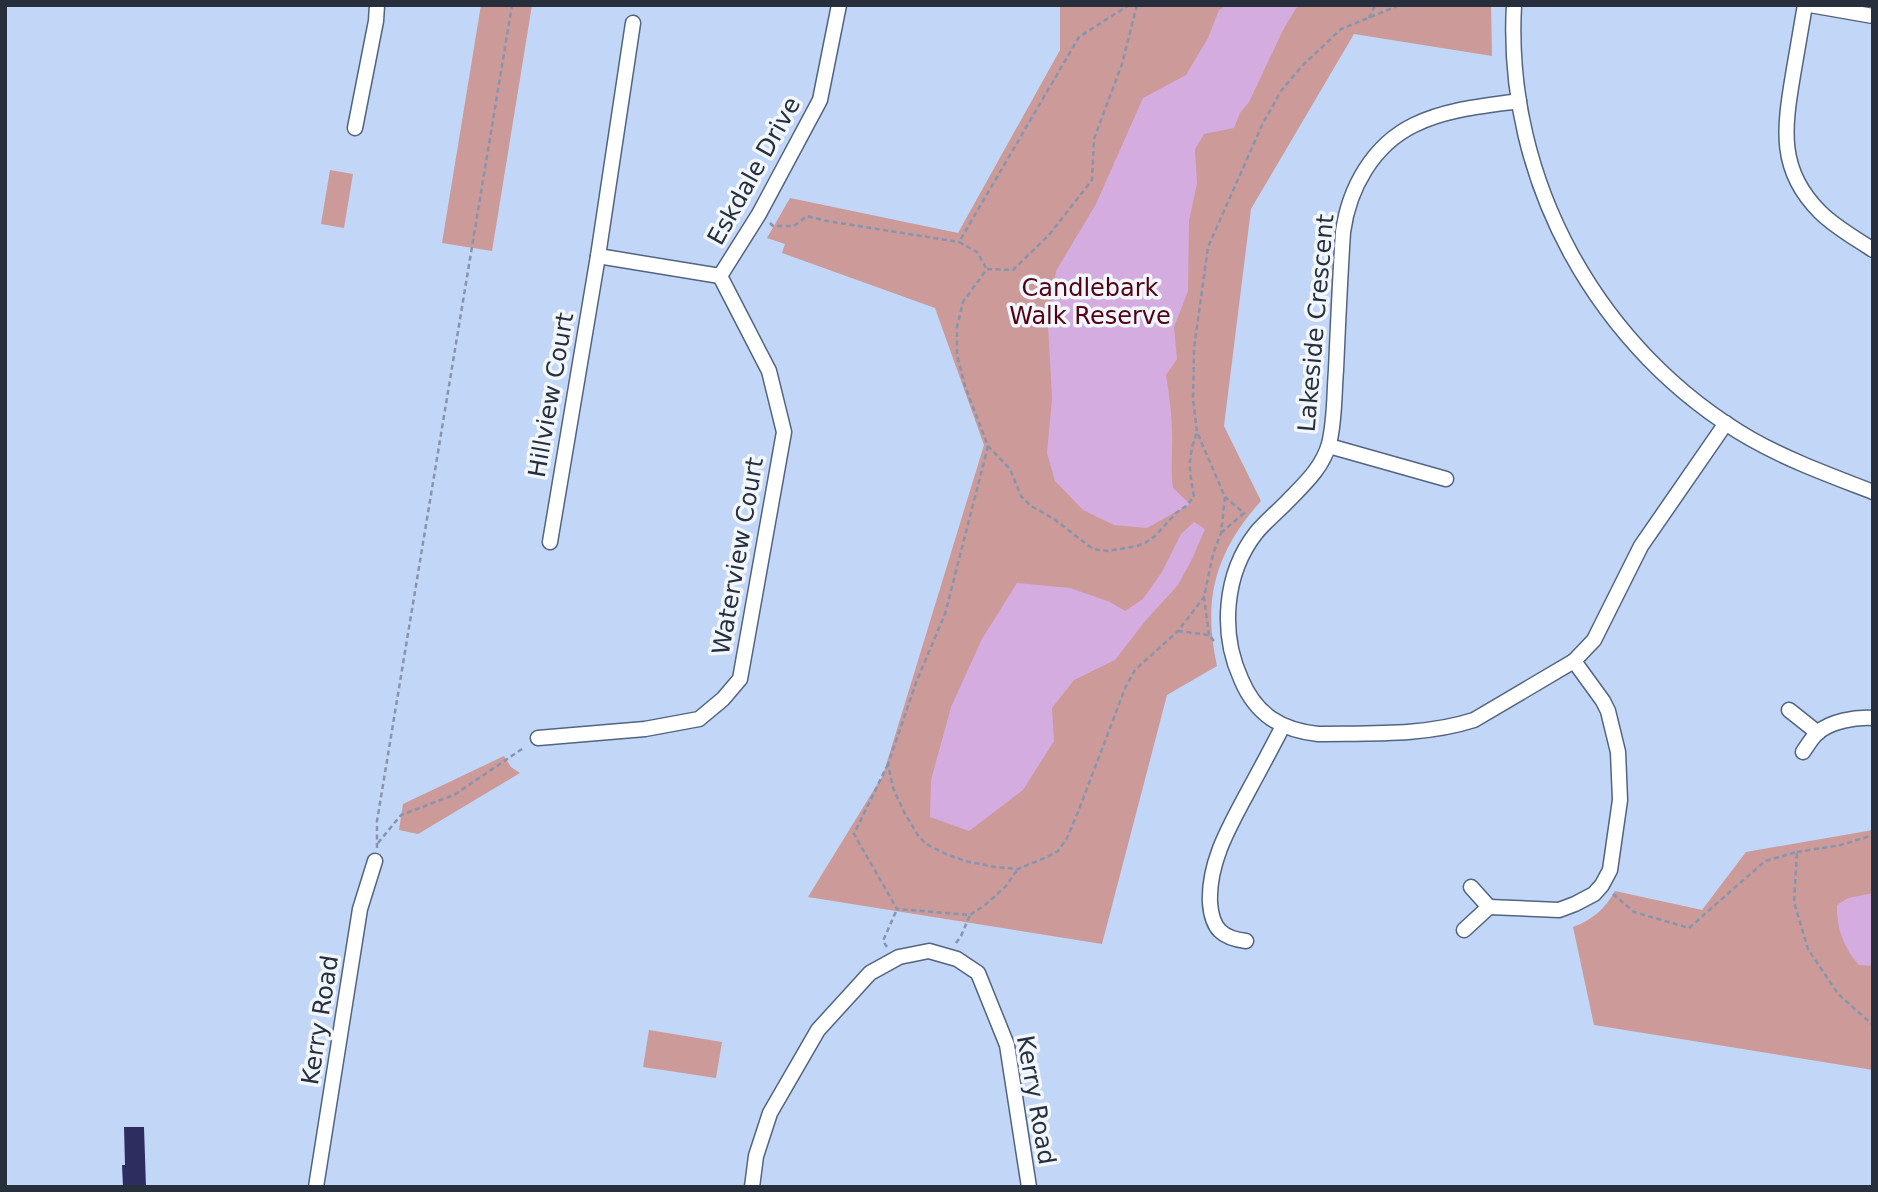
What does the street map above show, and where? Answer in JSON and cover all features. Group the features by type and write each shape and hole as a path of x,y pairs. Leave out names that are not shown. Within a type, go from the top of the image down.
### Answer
{"street":[{"path":"355,128 377,5"},
{"name":"Eskdale Drive","path":"598,256 720,276 758,215 820,100 839,5"},
{"path":"1514,5 1513,46 1519,101 1528,146 1544,197 1585,279 1621,330 1685,394 1726,423 1777,453 1873,492"},
{"path":"1873,16 1807,5 1785,125 1790,164 1804,193 1822,215 1873,250"},
{"name":"Hillview Court","path":"550,541 598,256 633,23"},
{"name":"Lakeside Crescent","path":"1519,101 1465,110 1415,124 1388,143 1359,179 1348,205 1343,232 1334,402 1329,446 1315,473 1257,532 1240,559 1228,604 1233,653 1240,679 1253,702 1272,720 1283,726 1295,731 1318,734 1429,731 1474,720 1574,660 1594,640 1641,546 1726,423"},
{"name":"Waterview Court","path":"538,738 645,729 699,719 723,699 740,679 783,432 769,370 720,276"},
{"path":"1329,446 1446,479"},
{"path":"1464,930 1489,907 1559,910 1575,904 1594,894 1610,870 1620,800 1618,752 1603,701 1574,660"},
{"path":"1789,710 1818,733"},
{"path":"1803,752 1818,733 1834,724 1859,718 1873,718"},
{"path":"1247,941 1231,938 1215,925 1211,912 1211,877 1231,825 1283,726"},
{"name":"Kerry Road","path":"316,1187 360,909 374,861"},
{"path":"1471,887 1489,907"},
{"name":"Kerry Road","path":"752,1187 756,1156 769,1113 818,1030 870,973 899,957 929,951 957,959 978,973 1007,1045 1029,1187"}],"path":[{"path":"374,861 378,843 377,821 512,5"},
{"path":"959,242 1079,37 1129,5"},
{"path":"987,269 1013,270 1049,235 1093,180 1094,139 1122,64 1137,5"},
{"path":"1368,19 1376,5"},
{"path":"1221,533 1244,513 1225,497 1198,432 1193,399 1197,322 1208,247 1264,122 1281,91 1341,29 1400,5"},
{"path":"758,215 773,226 794,226 807,216 959,242 977,252 987,269"},
{"path":"987,269 963,302 957,327 957,355 965,386 988,446 1010,469 1021,496 1031,506 1054,519 1093,549 1108,551 1137,546 1156,536 1194,497 1189,467 1190,452 1198,432"},
{"path":"897,909 854,835 888,764 917,680 945,614 988,446"},
{"path":"1225,497 1221,533 1213,554 1204,597 1209,635 1225,652 1233,653"},
{"path":"888,764 893,788 904,812 919,837 928,845 946,854 995,867 1018,869 1047,857 1058,851 1063,844 1126,686 1135,670 1178,631 1204,597"},
{"path":"1178,631 1209,635"},
{"path":"378,843 401,815 454,795 538,738"},
{"path":"1602,885 1634,912 1689,928 1765,861 1797,852 1841,845 1873,835"},
{"path":"1797,852 1794,902 1808,949 1838,993 1873,1025"},
{"path":"947,956 961,936 970,915 1006,886 1018,869"},
{"path":"897,909 970,915"},
{"path":"893,960 883,941 897,909"}],"green space":[{"path":"481,5 532,5 492,251 442,243"},
{"name":"Candlebark Walk Reserve","path":"1060,5 1491,5 1492,56 1354,34 1251,209 1224,426 1261,501 1233,538 1216,577 1211,619 1217,666 1167,695 1102,944 808,897 883,775 984,445 935,308 782,253 785,244 767,238 790,198 958,233 1060,50"},
{"path":"330,170 353,174 344,228 321,224"},
{"path":"504,756 511,767 520,773 418,834 399,830 403,804"},
{"path":"1873,830 1873,1070 1594,1025 1573,927 1597,913 1615,891 1702,910 1746,852"},
{"path":"649,1030 722,1042 716,1078 643,1067"}],"shaded area":[{"path":"1227,5 1298,5 1234,128 1204,134 1195,149 1197,183 1189,221 1188,291 1174,327 1177,359 1166,375 1172,421 1173,488 1190,504 1147,528 1114,525 1083,510 1055,481 1047,453 1052,398 1048,325 1056,271 1096,204 1143,98 1186,75 1208,38 1219,10"},
{"path":"1194,522 1205,529 1178,585 1115,660 1074,680 1052,708 1054,741 1023,790 969,831 930,817 931,780 951,707 982,639 1017,583 1070,588 1110,602 1125,611 1143,599 1162,572 1181,534"},
{"path":"1873,893 1873,966 1859,965 1842,937 1837,905 1848,898"}],"building":[{"path":"124,1127 144,1127 146,1187 123,1187"}]}
